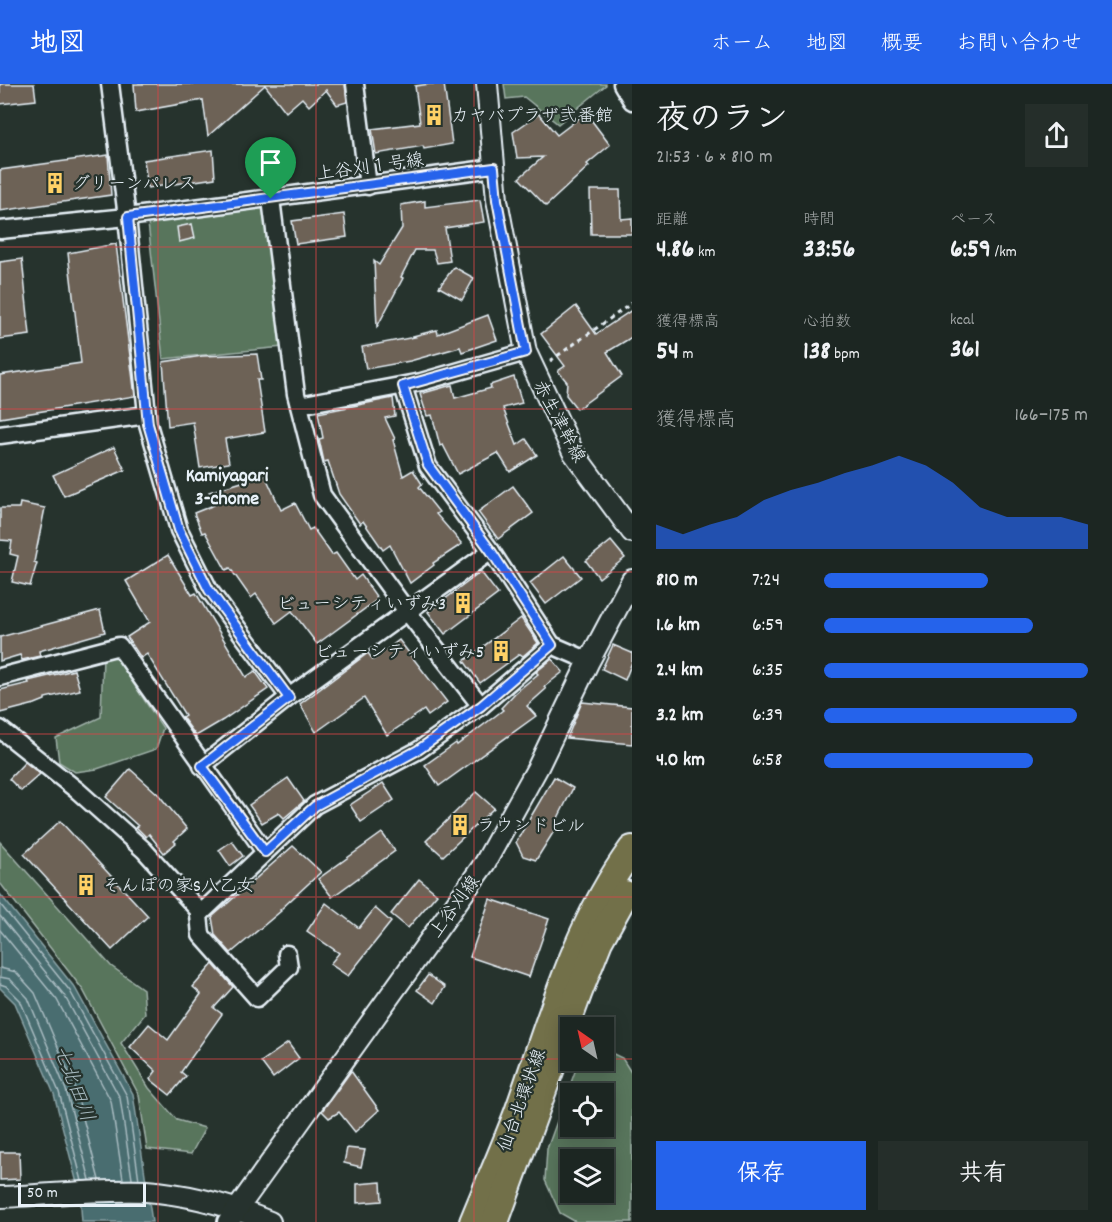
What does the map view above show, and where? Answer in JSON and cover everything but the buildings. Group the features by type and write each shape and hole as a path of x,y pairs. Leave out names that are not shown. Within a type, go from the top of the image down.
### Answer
{"main road":[{"name":"仙台北環状線","path":"473,1222 517,1115 563,981 583,932 632,849"},
{"name":"仙台北環状線","path":"495,1222 599,941 632,881"}],"street":[{"path":"110,84 128,217 148,424 179,530 209,590 289,698"},
{"path":"355,84 368,186"},
{"name":"赤生津幹線","path":"487,84 497,200 526,352 573,452 632,532"},
{"path":"622,84 632,101"},
{"name":"上谷刈１号線","path":"0,230 128,217 494,168"},
{"path":"271,199 299,405 322,495 406,610 481,706"},
{"path":"299,405 403,386 526,352"},
{"path":"403,386 428,465 491,551 552,645 589,661"},
{"path":"0,435 147,415"},
{"path":"202,766 406,610 491,551"},
{"name":"上谷刈線","path":"232,1215 485,863 538,767 589,661 632,580"},
{"path":"287,954 289,967 257,998 201,935 199,915 315,806 418,750 481,706 552,645"},
{"path":"0,677 119,646 265,852"},
{"path":"0,729 78,791 144,850 201,913"},
{"path":"0,1197 147,1191 196,1198 232,1215 270,1222"}],"path":[{"path":"547,363 632,303"}],"green space":[{"path":"504,84 606,85 558,124 524,97 506,99"},
{"path":"265,206 283,347 163,359 148,223"},
{"path":"115,656 163,728 156,749 97,769 75,772 59,762 56,738 101,717 103,657"},
{"path":"0,842 111,966 143,989 145,1014 121,1043 149,1088 177,1120 205,1128 191,1154 147,1149 139,1095 83,990 0,883"},
{"path":"614,1054 622,1058 632,1074 632,1222 576,1222 560,1213 545,1180 547,1149 560,1113 560,1137 614,1137 614,1083 571,1083 575,1071 614,1071"}],"water":[{"name":"七北田川","path":"0,894 75,988 133,1094 152,1222 82,1222 80,1195 54,1094 15,1003 0,988"}],"place":[{"name":"カヤバプラザ弐番館","path":"434,115"},
{"name":"グリーンパレス","path":"55,183"},
{"name":"ビューシティいずみ3","path":"463,603"},
{"name":"ビューシティいずみ5","path":"501,651"},
{"name":"ラウンドビル","path":"460,825"},
{"name":"そんぽの家S八乙女","path":"86,885"}],"district":[{"name":"Kamiyagari 3-chome","path":"227,486"}],"route":[{"path":"494,168 497,200 526,352 403,386 428,465 491,551 552,645 481,706 418,750 315,806 265,852 202,766 289,698 209,590 179,530 148,424 128,217 271,199 494,168"}]}
